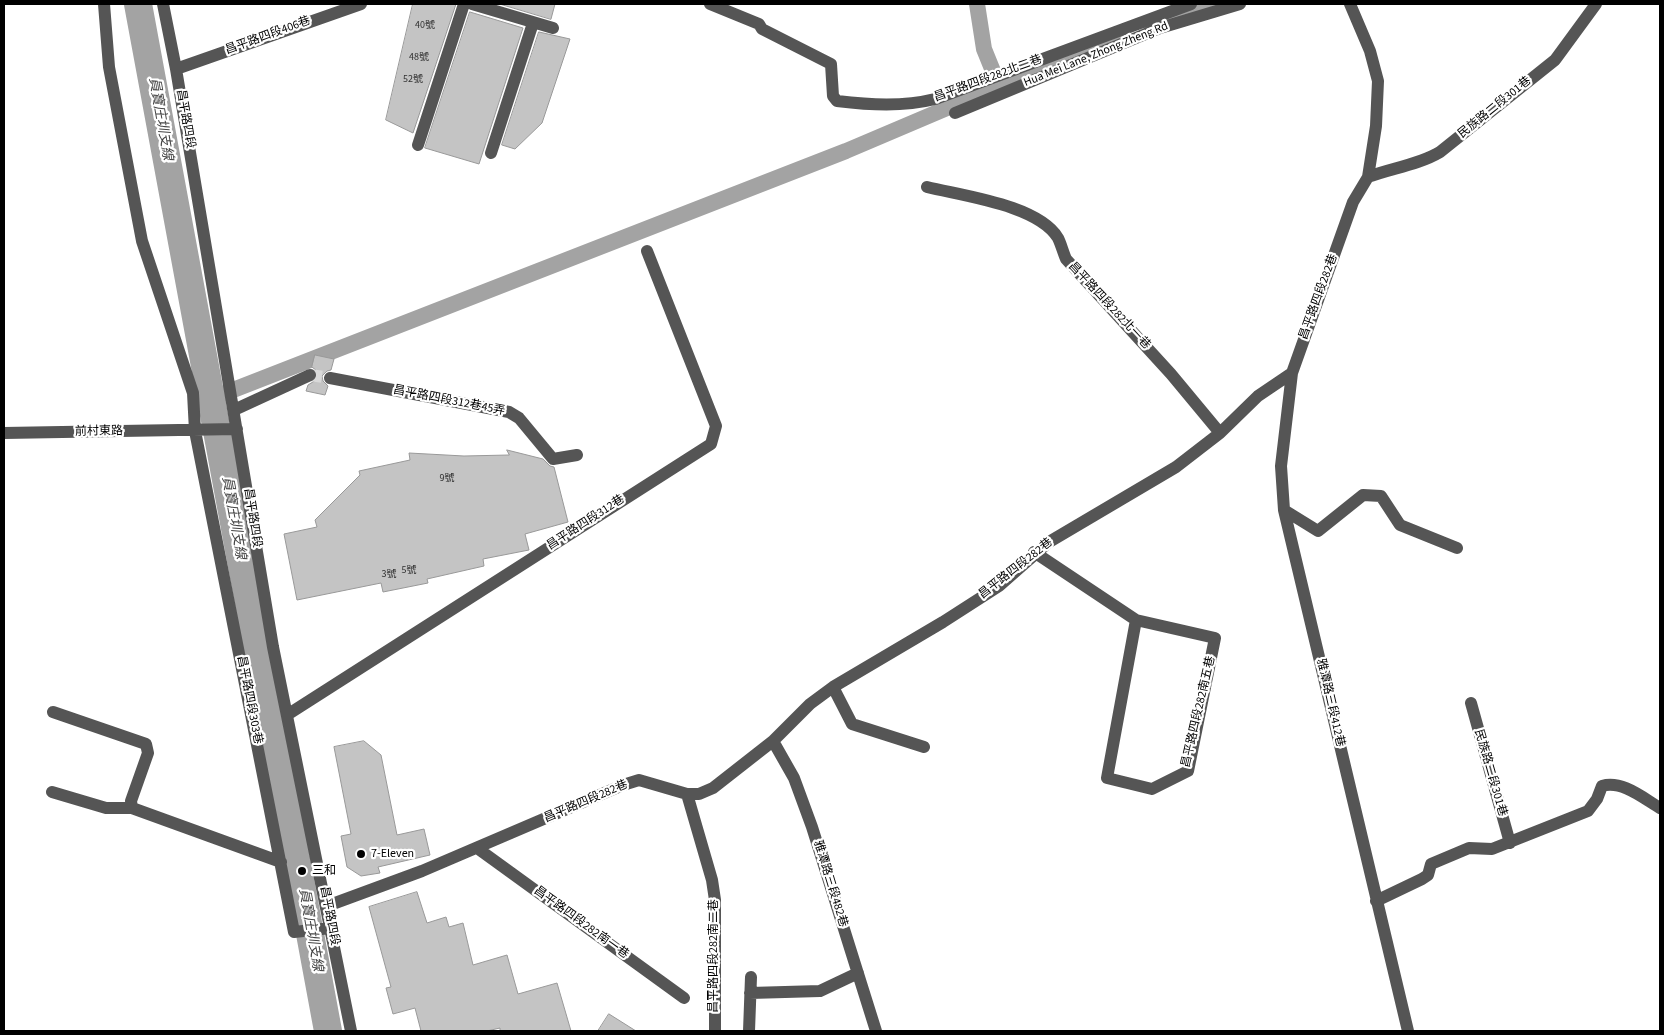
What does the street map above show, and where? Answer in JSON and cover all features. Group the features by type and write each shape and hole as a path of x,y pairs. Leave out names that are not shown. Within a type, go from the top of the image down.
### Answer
{"street":[{"name":"昌平路四段303巷","path":"104,4 109,66 142,241 193,393 195,431 294,932 331,928"},
{"name":"昌平路四段","path":"163,4 176,69 234,410 232,430 273,647 351,1031"},
{"name":"昌平路四段406巷","path":"176,69 361,4"},
{"path":"418,145 464,4"},
{"path":"472,4 553,28"},
{"name":"昌平路四段282北二巷","path":"710,4 760,24 762,29 831,64 833,96 838,101 878,105 922,102 981,80 1005,74 1191,4"},
{"name":"Hua Mei Lane, Zhong Zheng Rd","path":"955,113 1160,28 1240,4"},
{"name":"昌平路四段282巷","path":"327,906 422,871 623,785 639,780 687,794 699,794 713,788 773,741 810,704 833,687 943,622 999,586 1034,552 1048,542 1176,467 1220,433 1258,396 1292,373 1353,202 1368,177 1376,126 1378,82 1370,50 1350,4"},
{"name":"民族路二段301巷","path":"1368,177 1412,162 1426,160 1440,152 1555,60 1596,4"},
{"path":"1143,21 1160,28"},
{"path":"491,153 533,23"},
{"name":"昌平路四段282北一巷","path":"927,187 1006,206 1038,218 1057,237 1066,259 1171,374 1220,433"},
{"name":"昌平路四段312巷","path":"288,715 711,444 716,426 647,251"},
{"name":"雅潭路三段412巷","path":"1292,373 1281,466 1284,510 1408,1031"},
{"path":"234,410 310,375"},
{"name":"昌平路四段312巷45弄","path":"330,378 509,412 519,418 553,459 577,455"},
{"name":"前村東路","path":"4,433 232,430"},
{"path":"1284,510 1318,531 1363,495 1381,496 1400,525 1457,548"},
{"name":"昌平路四段282南五巷","path":"1034,552 1136,620 1215,638 1188,771 1152,789 1107,778 1136,620"},
{"path":"833,687 852,724 924,747"},
{"name":"民族路二段301巷","path":"1471,703 1510,843"},
{"path":"53,712 146,744 148,752 131,800 132,808"},
{"name":"雅潭路三段482巷","path":"773,741 794,778 812,827 876,1031"},
{"path":"1376,901 1428,875 1431,864 1469,848 1492,849 1510,843 1588,811 1597,799 1602,786 1613,783 1660,808"},
{"path":"52,792 106,808 132,808 281,862"},
{"name":"昌平路四段282南二巷","path":"687,794 712,880 715,900 715,1031"},
{"name":"昌平路四段282南一巷","path":"477,848 684,998"},
{"path":"750,993 820,991 858,974"},
{"path":"750,1031 751,977"}],"building":[{"path":"413,4 456,4 413,133 386,120"},
{"path":"500,4 555,4 551,19"},
{"path":"470,12 523,28 479,164 425,148"},
{"path":"539,32 570,39 542,123 515,149 502,145"},
{"path":"315,355 334,359 331,370 322,376 323,381 328,386 325,395 306,391 308,385 316,380 318,376 317,371 312,367"},
{"path":"507,450 543,459 550,466 554,467 568,522 525,534 529,550 483,559 484,566 427,579 428,583 383,592 381,583 297,600 284,534 317,527 315,520 360,475 359,471 410,460 409,453 464,456 509,455"},
{"path":"364,741 381,755 397,835 424,829 430,855 378,867 380,873 361,876 347,867 341,836 351,834 334,747"},
{"path":"417,892 427,923 446,917 449,927 463,923 473,965 507,955 518,994 557,983 571,1031 500,1031 500,1028 487,1031 421,1031 415,1008 393,1014 386,988 391,987 369,907"},
{"path":"609,1014 636,1031 598,1031"}],"waterway":[{"name":"員寶庄圳支線","path":"138,4 328,1031"},
{"path":"977,4 984,49 999,86"},
{"path":"1152,26 1213,4"},
{"path":"210,399 846,151 999,86 1117,39"}],"tunnel":[{"path":"310,375 330,378"}],"place":[{"name":"7-Eleven","path":"361,854"},
{"name":"三和","path":"302,871"}]}
